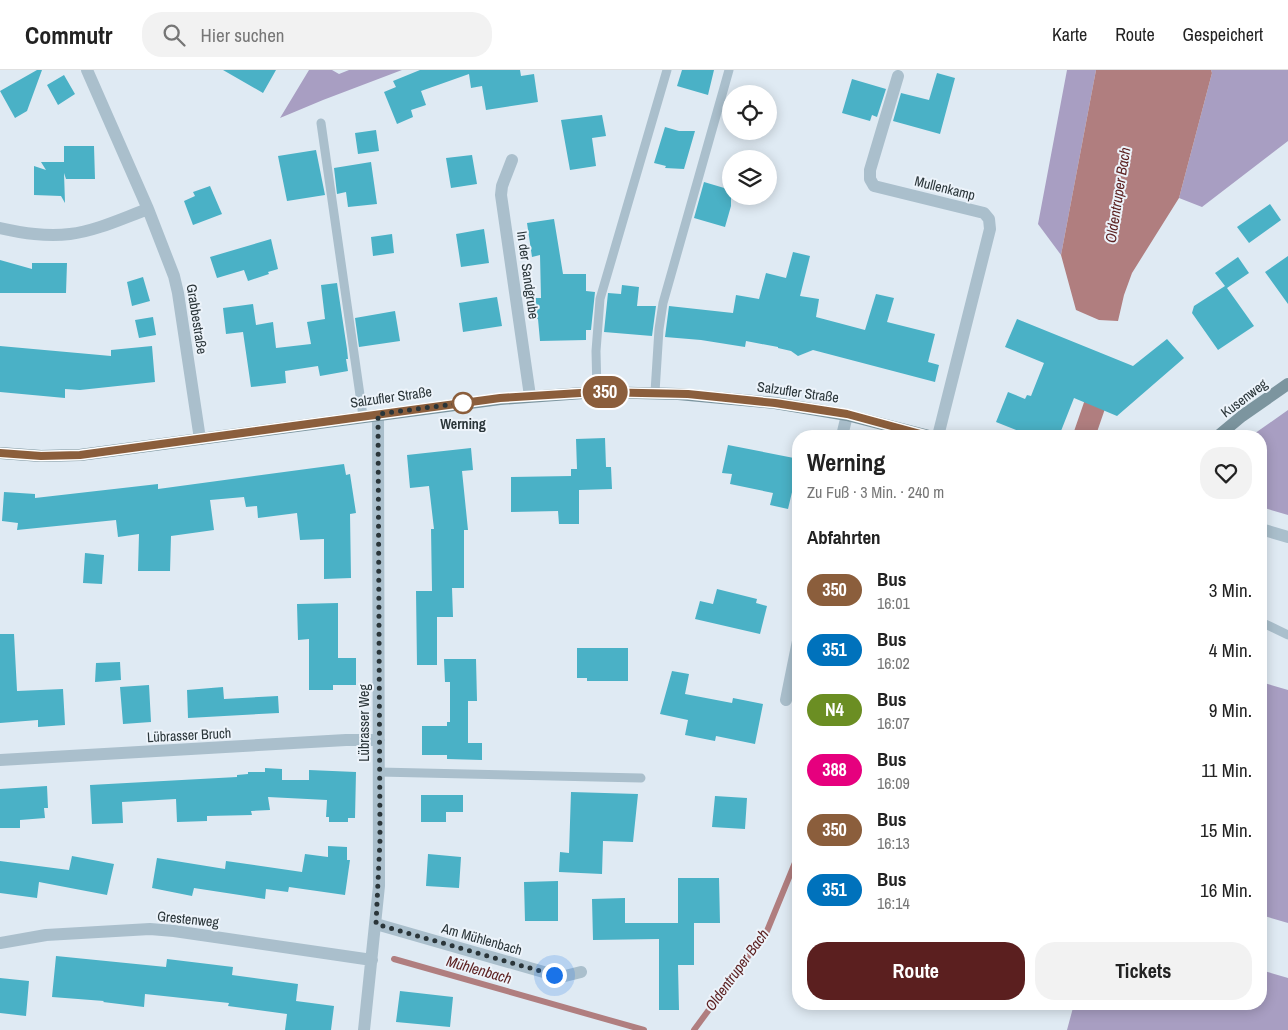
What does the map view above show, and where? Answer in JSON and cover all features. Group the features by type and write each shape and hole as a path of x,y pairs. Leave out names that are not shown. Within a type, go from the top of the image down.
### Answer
{"street":[{"name":"Grabbestraße","path":"87,70 148,209 174,276 200,439"},
{"name":"Mullenkamp","path":"898,76 870,170 870,179 874,186 984,214 989,219 990,229 940,430"},
{"name":"In der Sandgrube","path":"512,160 502,186 501,195 530,396"},
{"path":"0,228 45,235 70,234 89,230 148,209"},
{"name":"Kusenweg","path":"1225,430 1288,384"},
{"name":"Salzufler Straße","path":"0,453 41,456 80,455 378,414 530,396 596,392 655,392 735,398 847,414 907,430"},
{"name":"Lübrasser Weg","path":"364,1030 379,886 378,414"},
{"name":"Salzufler Straße","path":"843,430 847,414"},
{"path":"1267,531 1288,537"},
{"path":"786,700 792,670"},
{"name":"Lübrasser Bruch","path":"0,760 346,740 379,740"},
{"name":"Am Mühlenbach","path":"376,924 554,975 564,976 581,972"},
{"name":"Grestenweg","path":"0,943 46,934 150,929 174,930 372,960"}],"lane":[{"path":"596,392 596,351 600,300 667,70"},
{"path":"655,392 655,369 663,304 730,70"},
{"path":"321,124 363,416"},
{"path":"1267,625 1288,635"},
{"path":"379,772 641,778"}],"shaded area":[{"path":"309,70 332,70 339,74 349,70 402,70 280,118"},
{"path":"1067,70 1096,70 1061,255 1038,224"},
{"path":"1211,70 1288,70 1288,141 1202,207 1179,198 1212,73"},
{"path":"1288,410 1288,515 1267,509 1267,430 1260,430"},
{"path":"1267,684 1288,690 1288,923 1267,917"},
{"path":"1267,972 1288,978 1288,1030 1067,1030 1072,1010 1267,1010"}],"water":[{"path":"1096,70 1211,70 1212,73 1179,198 1132,273 1124,295 1118,321 1099,320 1076,310 1061,255"}],"building":[{"path":"37,70 42,70 27,111 15,118 0,91"},
{"path":"223,70 276,70 263,93"},
{"path":"420,70 520,70 521,76 534,74 538,102 486,110 482,86 471,88 469,74 421,91 426,105 411,110 413,117 397,124 384,92 396,87 393,81"},
{"path":"682,70 714,70 708,95 677,86"},
{"path":"937,73 955,78 940,134 893,121 901,93 929,100"},
{"path":"64,75 75,94 58,105 47,85"},
{"path":"852,79 886,89 877,117 872,115 870,121 842,113"},
{"path":"602,115 606,136 592,138 596,166 570,170 561,120"},
{"path":"665,127 679,131 695,131 684,169 665,168 666,166 654,163"},
{"path":"376,130 379,151 358,154 355,133"},
{"path":"64,146 94,146 95,179 66,179 64,173 65,203 61,196 34,195 34,166 46,170 41,162 64,162"},
{"path":"316,150 325,195 287,201 278,156"},
{"path":"472,155 477,184 451,188 446,158"},
{"path":"371,162 377,204 348,207 346,192 337,194 334,168"},
{"path":"704,182 722,187 722,205 731,205 725,227 694,218"},
{"path":"210,186 222,214 193,225 184,201 195,196 193,192"},
{"path":"1270,204 1281,220 1249,243 1237,227"},
{"path":"554,219 563,274 586,274 586,291 595,292 591,330 586,330 586,340 540,341 538,319 533,318 533,298 541,298 540,255 532,257 527,223"},
{"path":"484,229 489,263 461,267 456,234"},
{"path":"392,234 394,253 373,256 371,237"},
{"path":"271,239 278,269 248,281 244,270 217,278 210,257"},
{"path":"793,252 810,256 800,296 819,299 816,317 865,330 876,294 894,298 887,322 935,334 928,362 939,365 935,382 813,350 798,356 791,351 778,347 746,341 745,347 665,337 669,306 733,313 736,295 759,299 766,273 786,278"},
{"path":"1288,256 1288,304 1265,272"},
{"path":"1238,257 1249,273 1227,288 1254,326 1218,350 1192,313 1194,306 1225,286 1215,273"},
{"path":"0,260 32,269 32,263 67,263 66,293 0,293"},
{"path":"143,277 150,301 132,306 127,282"},
{"path":"337,283 347,349 348,371 320,376 318,366 285,371 286,383 251,387 243,332 226,334 223,308 253,304 256,325 273,322 276,348 311,344 307,322 325,319 321,285"},
{"path":"622,285 639,287 637,306 656,306 652,336 604,332 608,293 621,294"},
{"path":"497,297 502,326 463,332 459,303"},
{"path":"395,311 400,341 359,347 355,318"},
{"path":"153,317 156,335 139,338 135,320"},
{"path":"1017,319 1133,366 1167,339 1184,358 1117,416 1074,398 1061,430 1016,430 996,422 1008,392 1025,399 1027,395 1031,396 1044,363 1005,347"},
{"path":"0,346 111,356 111,350 152,346 155,382 80,390 65,389 65,398 0,392"},
{"path":"605,438 606,467 611,467 612,489 579,490 579,524 559,524 558,511 511,512 511,477 571,476 571,469 577,469 576,439"},
{"path":"728,445 792,458 792,492 788,509 770,505 773,493 730,484 732,474 722,473"},
{"path":"471,448 473,470 462,471 468,530 464,530 464,588 452,588 453,617 437,617 437,665 417,665 416,591 432,591 431,529 434,529 429,486 410,488 407,455"},
{"path":"344,464 346,475 350,474 356,513 350,514 351,578 324,579 324,539 300,540 297,513 258,518 257,506 246,507 244,497 210,500 214,530 171,536 170,571 138,571 139,534 118,537 116,520 17,530 18,523 2,521 4,492 35,494 35,498 158,484 158,489"},
{"path":"85,553 104,555 102,584 83,583"},
{"path":"717,589 757,599 756,603 767,606 760,634 695,619 700,601 713,604"},
{"path":"338,603 338,658 356,658 356,685 333,685 333,690 309,690 309,639 298,640 297,604"},
{"path":"0,634 14,634 17,691 63,689 65,725 38,727 38,720 0,723"},
{"path":"577,648 628,648 628,681 587,681 587,678 577,678"},
{"path":"444,659 476,659 477,701 468,701 468,743 482,743 482,760 447,759 447,755 422,755 422,726 447,726 447,722 450,722 450,682 445,682"},
{"path":"120,662 121,680 95,682 96,663"},
{"path":"672,671 689,674 685,694 732,703 733,698 763,704 755,744 716,736 715,741 685,735 688,720 660,714"},
{"path":"149,685 151,722 123,724 120,687"},
{"path":"223,687 224,699 278,696 279,713 188,718 187,690"},
{"path":"265,768 282,769 282,780 309,780 309,770 356,772 355,818 348,818 348,822 329,822 329,817 326,817 327,800 268,797 270,810 251,811 252,815 207,816 207,821 177,822 176,799 122,802 123,823 92,824 90,785 237,777 237,775 248,774 248,772 265,772"},
{"path":"47,786 48,808 44,808 45,818 20,820 20,828 0,828 0,789"},
{"path":"571,792 638,794 633,842 603,841 602,874 559,872 560,852 569,853"},
{"path":"421,795 463,795 463,812 446,812 446,822 421,822"},
{"path":"715,796 747,798 745,829 712,827"},
{"path":"328,846 347,847 347,860 350,860 345,895 289,887 288,892 266,889 265,899 194,888 192,896 152,888 157,858 225,869 226,861 302,872 305,854 328,857"},
{"path":"428,854 461,857 459,888 426,886"},
{"path":"72,856 114,864 107,895 39,882 37,898 0,893 0,861 69,870"},
{"path":"678,878 719,878 720,923 678,923"},
{"path":"558,881 558,921 525,921 524,882"},
{"path":"625,898 625,923 694,923 694,965 678,965 679,1010 659,1010 659,939 593,940 592,899"},
{"path":"56,956 166,967 167,959 233,967 232,975 298,984 296,1001 334,1006 331,1030 285,1030 287,1014 228,1006 229,1003 145,994 144,1007 104,1001 52,997"},
{"path":"0,978 29,981 26,1016 0,1013"},
{"path":"400,991 453,997 450,1027 396,1022"}],"waterway":[{"name":"Oldentruper Bach","path":"1086,430 1094,407"},
{"name":"Oldentruper Bach","path":"694,1030 767,931 792,870"},
{"name":"Mühlenbach","path":"394,959 644,1030"}],"bus line":[{"name":"350","path":"0,453 41,456 80,455 500,398 596,392 655,392 735,398 847,414 907,430"}],"place":[{"name":"Werning","path":"463,403"}],"route":[{"path":"463,403 378,414 380,840 376,924 554,975"}]}
